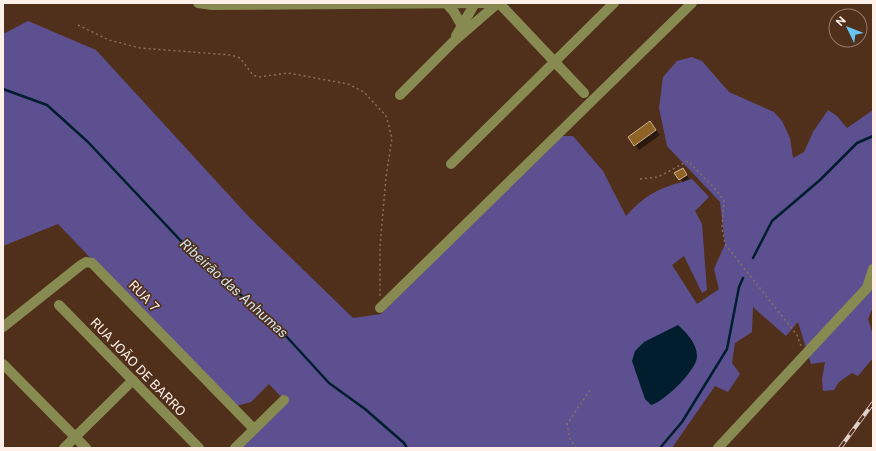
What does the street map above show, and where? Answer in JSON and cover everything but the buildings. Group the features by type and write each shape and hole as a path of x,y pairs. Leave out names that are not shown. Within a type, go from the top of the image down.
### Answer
{"street":[{"path":"198,3 212,5 486,3"},
{"path":"453,42 475,3"},
{"path":"400,95 453,42 499,3 584,93"},
{"path":"451,164 614,3"},
{"path":"380,308 692,3"},
{"path":"446,4 454,12 462,26"},
{"name":"RUA 7","path":"3,327 81,265 86,262 92,263 254,429"},
{"path":"718,448 769,395 802,357 867,288 873,269"},
{"name":"RUA JOÃO DE BARRO","path":"59,305 199,448"},
{"path":"3,364 86,448"},
{"path":"64,448 133,380"},
{"path":"235,448 284,400"}],"path":[{"path":"78,25 109,40 140,48 231,55 240,58 253,75 259,77 288,73 348,84 364,92 386,116 392,138 386,176 380,246 380,308"},
{"path":"640,179 658,177 688,161 718,192 724,201 722,228 725,244 798,335 802,357"},
{"path":"576,448 570,439 567,424 590,390"}],"shaded area":[{"path":"28,21 96,50 250,218 353,318 381,314 560,136 573,136 603,171 626,216 642,201 656,192 692,179 709,197 695,211 702,224 707,290 702,293 684,256 672,265 697,304 719,289 714,269 725,244 720,202 667,146 659,108 663,77 677,61 692,57 702,61 729,92 774,112 782,121 790,138 793,158 804,152 813,132 828,110 837,116 847,128 873,110 873,307 868,319 873,335 873,358 858,376 852,373 839,382 834,390 823,391 822,379 825,362 811,364 798,322 786,336 753,307 752,332 735,343 732,363 740,374 728,392 715,386 672,448 236,448 284,400 269,384 251,402 233,407 58,224 3,246 3,34"}],"water":[{"path":"678,325 688,335 695,347 697,352 696,362 679,385 656,403 651,405 645,399 632,361 635,351 644,342"}],"waterway":[{"name":"Ribeirão das Anhumas","path":"3,89 47,105 88,142 197,258 275,324 329,383 365,409 404,443 407,448"},
{"path":"753,258 772,221 820,180 857,143 873,136"},
{"path":"660,448 682,422 727,349 739,287 743,278"}],"railway":[{"path":"840,448 873,403"}]}
